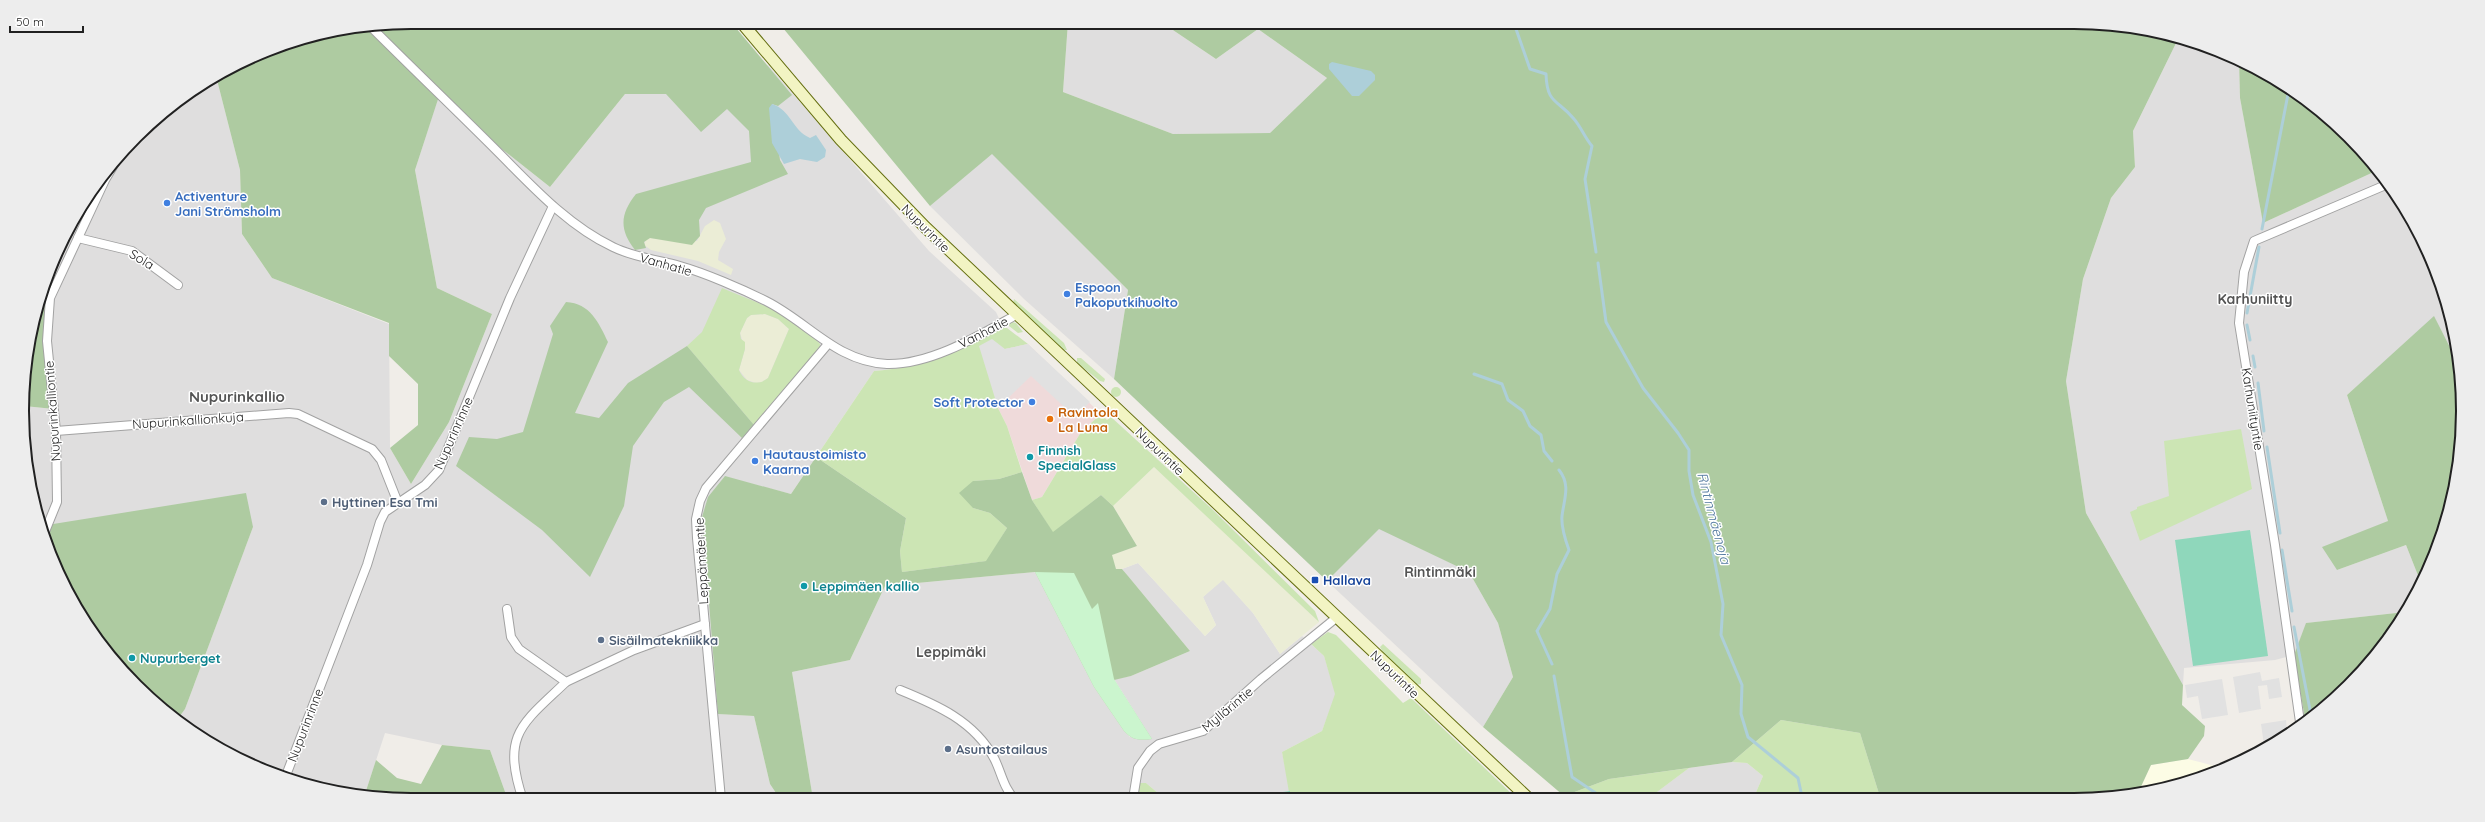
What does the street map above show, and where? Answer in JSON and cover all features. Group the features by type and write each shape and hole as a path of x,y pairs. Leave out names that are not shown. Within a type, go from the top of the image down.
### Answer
{"main road":[{"name":"Nupurintie","path":"746,29 841,140 924,227 1523,793"}],"street":[{"name":"Vanhatie","path":"375,31 553,206 612,247 683,267 765,300 807,326 828,344 859,359 890,364 914,360 976,338 1016,315"},
{"name":"Nupurinkalliontie","path":"47,527 57,502 56,431 47,341 47,316 50,298 108,178"},
{"name":"Karhuniityntie","path":"2300,719 2275,545 2239,323 2244,272 2254,241 2383,186"},
{"name":"Nupurinrinne","path":"287,773 367,566 380,522 385,512 425,485 439,470 510,298 553,206"},
{"name":"Sola","path":"78,238 132,251 178,285"},
{"name":"Leppämäentie","path":"720,793 696,538 696,519 700,500 718,473 828,344"},
{"name":"Nupurinkallionkuja","path":"56,431 289,412 298,414 372,449 381,460 398,503"},
{"path":"507,608 511,637 519,649 566,682"},
{"name":"Myllärintie","path":"1134,793 1135,775 1143,759 1150,751 1159,744 1203,732 1261,680 1336,618"},
{"path":"521,793 514,765 518,735 533,711 553,696 566,682 634,650 705,624"},
{"path":"900,690 936,705 960,720 976,734 994,759 1010,793"}],"shaded area":[{"path":"1068,29 1171,29 1216,59 1258,29 1327,78 1270,133 1173,134 1063,92"},
{"path":"2176,43 2197,49 2239,66 2240,98 2263,223 2372,173 2392,199 2417,242 2436,288 2451,350 2434,317 2347,395 2388,521 2337,570 2406,545 2418,577 2398,613 2307,623 2294,655 2275,660 2184,668 2183,685 2086,513 2066,381 2083,279 2111,198 2135,167 2133,131"},
{"path":"768,65 929,251 996,312 1003,327 998,328 977,342 944,356 894,369 874,371 791,494 725,477 719,714 754,716 770,784 776,793 505,793 490,750 442,745 385,733 366,790 361,790 312,780 265,764 220,742 180,716 185,709 253,527 49,534 36,486 32,461 29,407 53,409 49,298 46,298 68,242 82,217 85,220 108,178 141,141 159,124 178,108 217,82 240,170 242,234 272,278 389,324 390,448 411,484 449,422 492,314 437,288 415,170 441,89 493,142 550,187 625,94 666,94"},
{"path":"992,153 1128,290 1114,379 1024,299 930,206"},
{"path":"714,220 720,223 726,239 719,252 718,260 733,269 731,275 698,261 651,250 644,245 646,239 650,238 697,241 705,226"},
{"path":"765,314 778,319 789,329 768,378 762,382 756,383 747,380 739,370 745,349 740,333 747,318 751,315"},
{"path":"992,339 1005,349 1028,344 1090,402 1075,417 1031,376 998,408 979,346"},
{"path":"1028,344 1101,414 1081,432 1042,497 1032,500 1007,426 998,408 1005,349"},
{"path":"1154,467 1319,622 1280,654 1253,613 1223,580 1203,597 1216,625 1205,636 1138,563 1122,569 1116,569 1111,555 1137,546 1113,506"},
{"path":"1379,528 1469,572 1498,623 1513,677 1483,727 1327,581"},
{"path":"1138,563 1205,636 1216,625 1203,597 1223,579 1253,613 1280,654 1302,636 1324,656 1336,694 1322,731 1282,752 1290,791 1275,793 1158,793 1146,783 1139,793 812,793 792,672 850,660 885,586 1035,572 1094,687 1124,731 1130,737 1152,739 1114,679 1131,676 1190,651 1122,569"},
{"path":"2260,672 2262,681 2279,678 2282,697 2269,699 2267,685 2258,686 2261,709 2239,713 2233,677"},
{"path":"2222,679 2228,715 2202,719 2198,696 2187,698 2185,685"},
{"path":"2286,720 2287,728 2264,743 2261,724"},
{"path":"2188,759 2215,766 2173,780 2141,787 2151,765"},
{"path":"1732,762 1747,763 1763,776 1756,793 1656,793 1689,768"}],"green space":[{"path":"411,29 737,29 792,95 778,106 772,104 780,160 788,174 706,208 699,220 700,236 692,245 650,238 644,242 646,248 635,250 626,236 624,229 624,215 636,194 751,162 749,131 727,109 701,132 666,94 625,94 550,187 493,142 441,90 415,170 437,288 492,314 449,422 411,484 390,448 418,425 418,384 389,356 389,323 272,278 242,234 240,170 217,82 242,68 288,49 336,36 361,32"},
{"path":"784,29 1068,29 1063,92 1173,134 1270,133 1327,78 1258,29 2074,29 2124,32 2149,36 2176,43 2133,131 2135,167 2111,198 2083,279 2066,381 2086,513 2183,685 2182,705 2205,726 2204,736 2188,759 2151,765 2141,787 2124,790 2074,793 1879,793 1860,733 1781,720 1732,762 1609,779 1572,793 1560,793 1483,727 1513,677 1498,623 1469,572 1379,529 1327,581 1114,379 1128,290 992,154 930,206"},
{"path":"1171,29 1258,29 1216,59"},
{"path":"2239,66 2265,80 2307,108 2344,141 2372,173 2263,223 2240,98"},
{"path":"107,180 86,220 82,217"},
{"path":"722,288 761,304 787,317 810,334 820,344 820,350 754,425 687,346 702,332","holes":["765,314 778,319 789,329 768,378 760,382 751,382 744,378 739,370 745,349 745,342 741,339 740,333 747,318 751,315"]},
{"path":"46,298 50,298 47,316 54,409 29,407 32,361 36,336"},
{"path":"1014,299 1064,343 1067,350 1062,350 1013,303"},
{"path":"566,302 581,306 593,315 608,342 575,413 599,418 628,383 687,346 754,425 742,438 689,387 664,402 633,446 624,506 590,577 542,530 456,466 469,437 497,439 523,432 553,334 550,326"},
{"path":"2434,316 2451,350 2455,386 2455,436 2449,486 2443,510 2436,534 2418,577 2406,545 2337,570 2322,547 2388,521 2347,395"},
{"path":"1009,323 1016,323 1023,332 1018,333 1009,326"},
{"path":"998,328 1007,328 1028,344 1005,349 998,408 1007,426 1022,472 999,479 973,481 973,508 990,513 1007,528 987,561 902,572 900,551 906,518 816,457 874,371 907,366 939,357 970,344"},
{"path":"1077,358 1081,358 1105,379 1104,382 1100,381 1077,363"},
{"path":"1116,387 1121,392 1116,397 1111,392"},
{"path":"1101,414 1107,420 1111,417 1212,509 1315,611 1319,622 1154,467 1113,506 1101,495 1053,533 1032,500 1042,497 1081,432"},
{"path":"2241,429 2252,489 2140,541 2130,512 2137,509 2137,507 2169,496 2164,441"},
{"path":"816,457 906,518 900,551 902,572 986,561 1007,528 990,513 973,508 959,493 973,481 999,479 1022,472 1032,500 1053,532 1101,495 1113,506 1137,546 1112,555 1116,569 1122,569 1190,651 1131,676 1114,680 1152,739 1144,740 1130,737 1124,731 1094,687 1035,572 885,586 850,660 792,672 812,793 776,793 770,784 754,716 718,714 702,517 708,497 725,476 791,494"},
{"path":"246,493 253,527 185,709 180,716 159,698 124,663 93,623 68,580 49,534 47,525"},
{"path":"2250,530 2268,656 2193,666 2175,540"},
{"path":"1035,572 1074,573 1092,609 1098,603 1114,679 1152,739 1144,740 1130,737 1124,731 1094,687"},
{"path":"2398,613 2377,644 2361,663 2326,698 2304,716 2294,655 2306,623"},
{"path":"1328,632 1336,635 1403,703 1411,698 1511,793 1289,793 1282,752 1322,731 1335,694 1324,656 1311,644"},
{"path":"1383,644 1421,679 1421,684 1416,685 1384,654 1380,647"},
{"path":"1781,720 1860,733 1879,793 1756,793 1763,776 1747,763 1732,762"},
{"path":"442,745 490,750 505,793 411,793 366,790 376,760 397,778 421,784"},
{"path":"1689,768 1656,793 1572,793 1609,779"},
{"path":"1137,783 1146,783 1158,793 1136,793"},
{"path":"1290,791 1290,793 1275,793"}],"water":[{"path":"1332,62 1371,71 1375,75 1375,80 1359,96 1352,96 1329,69 1329,64"},
{"path":"772,104 788,115 799,130 804,134 810,138 816,135 826,150 825,157 817,162 800,159 784,164 772,143 769,108"}],"waterway":[{"name":"Rintinmäenoja","path":"1516,29 1530,69 1546,74 1551,97 1574,119 1592,146 1585,179 1596,252"},
{"path":"2262,229 2288,94"},
{"path":"2247,313 2259,247"},
{"name":"Rintinmäenoja","path":"1598,263 1606,322 1643,388 1678,433 1689,450 1689,471 1693,495 1711,542 1723,604 1721,635 1742,685 1741,714 1748,737 1798,778 1801,793"},
{"path":"2247,325 2250,340"},
{"path":"2253,356 2255,367"},
{"path":"1474,374 1502,384 1508,400 1523,411 1530,426 1541,435 1544,451 1552,461"},
{"path":"2258,383 2264,431"},
{"path":"2267,447 2280,533"},
{"path":"1552,664 1537,631 1550,609 1557,574 1569,550 1562,524 1566,487 1563,476 1559,470"},
{"path":"2282,550 2292,611"},
{"path":"2294,627 2310,711"},
{"path":"1554,676 1572,777 1596,793"}],"place":[{"name":"Activenture Jani Strömsholm","path":"167,203"},
{"name":"Espoon Pakoputkihuolto","path":"1067,294"},
{"name":"Soft Protector","path":"1032,402"},
{"name":"Ravintola La Luna","path":"1050,419"},
{"name":"Finnish SpecialGlass","path":"1030,457"},
{"name":"Hautaustoimisto Kaarna","path":"755,461"},
{"name":"Hyttinen Esa Tmi","path":"324,502"},
{"name":"Hallava","path":"1315,580"},
{"name":"Leppimäen kallio","path":"804,586"},
{"name":"Sisäilmatekniikka","path":"601,640"},
{"name":"Nupurberget","path":"132,658"},
{"name":"Asuntostailaus","path":"948,749"}],"district":[{"name":"Karhuniitty","path":"2255,299"},
{"name":"Nupurinkallio","path":"237,397"},
{"name":"Rintinmäki","path":"1440,572"},
{"name":"Leppimäki","path":"951,652"}]}
